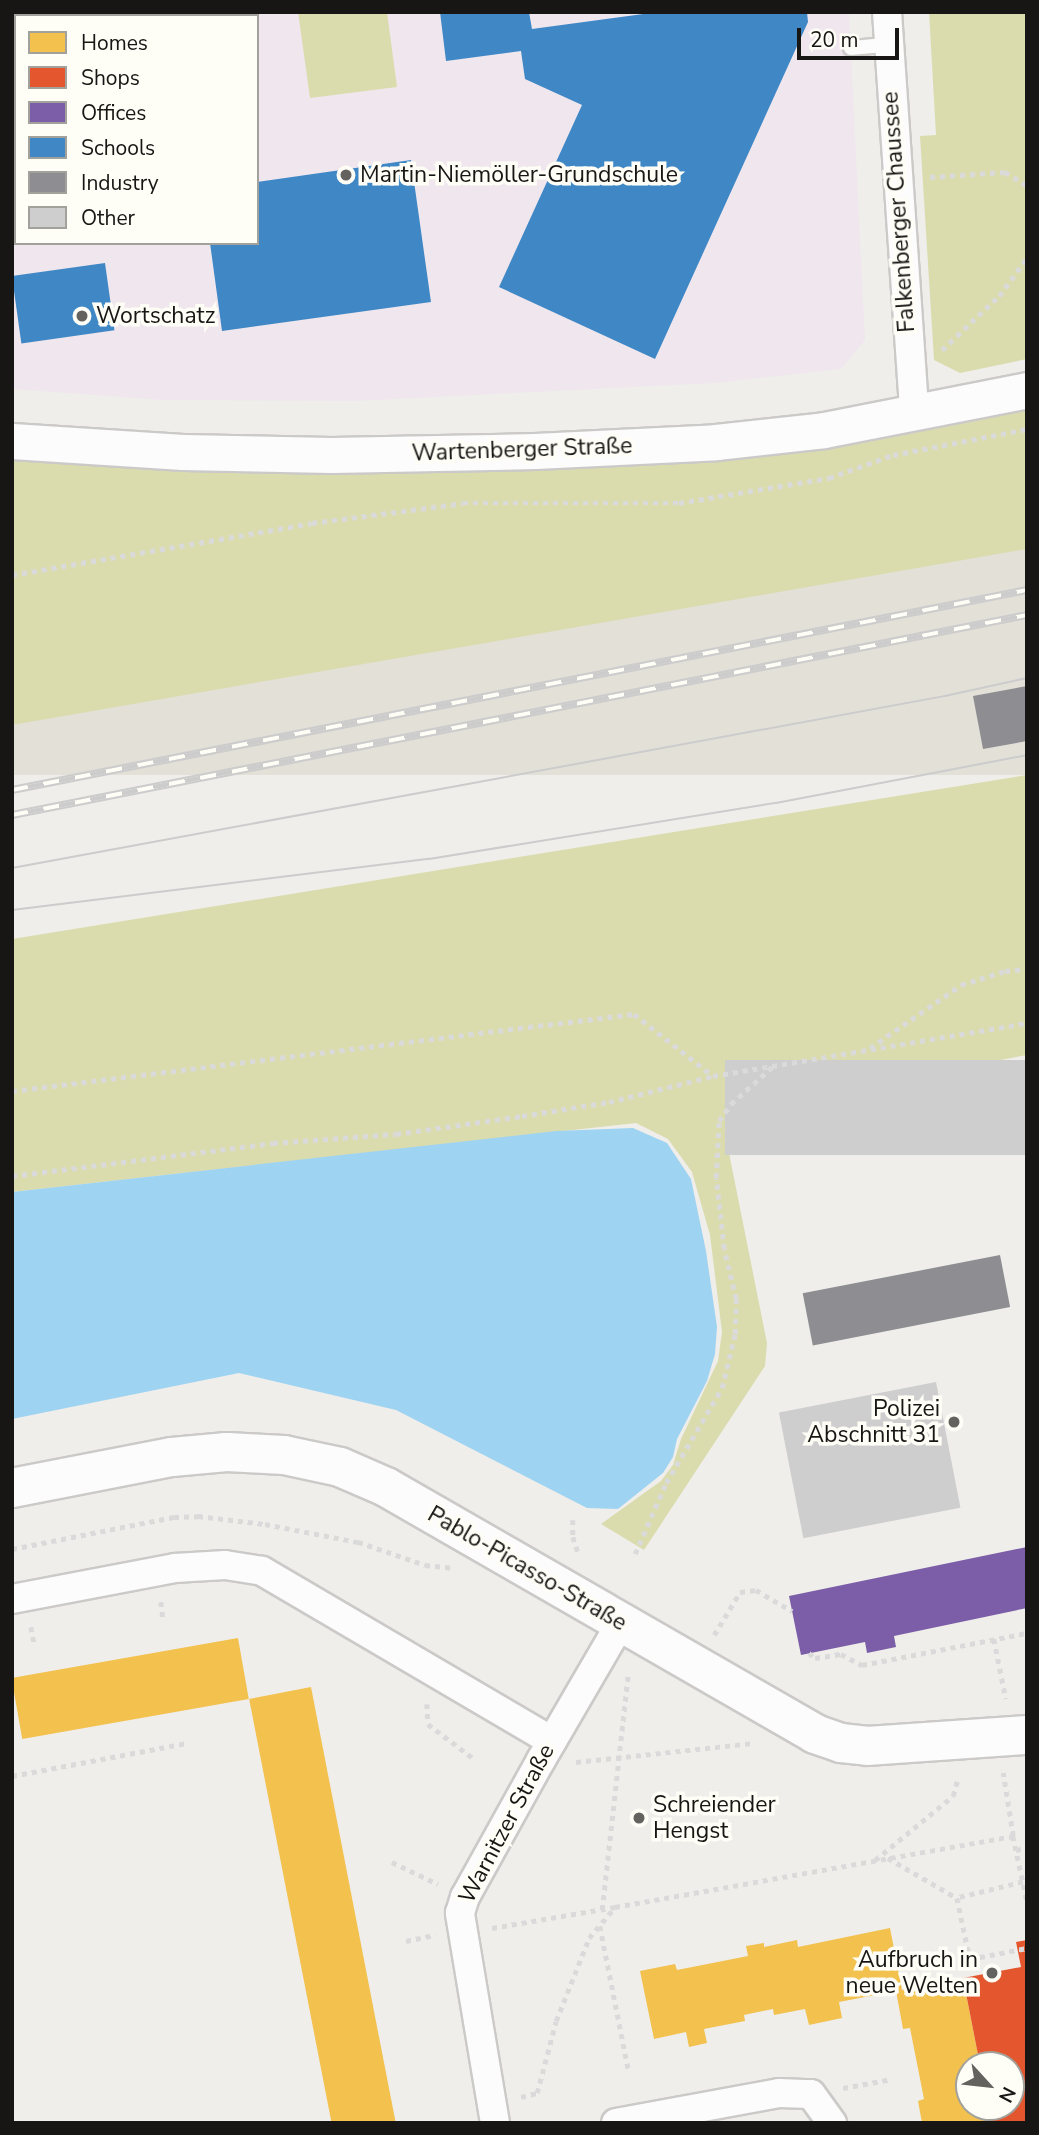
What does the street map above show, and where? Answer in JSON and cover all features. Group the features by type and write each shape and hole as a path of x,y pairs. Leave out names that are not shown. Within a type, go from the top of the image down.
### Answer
{"main road":[{"name":"Pablo-Picasso-Straße","path":"12,1488 172,1457 227,1452 295,1457 340,1467 386,1487 620,1624 816,1734 841,1743 868,1746 927,1745 1027,1735"}],"street":[{"name":"Falkenberger Chaussee","path":"887,12 914,411"},
{"name":"Wartenberger Straße","path":"12,441 183,452 317,455 535,451 716,442 824,430 1027,390"},
{"path":"12,1599 175,1567 225,1565 262,1571 546,1751"},
{"name":"Warnitzer Straße","path":"495,2122 460,1913 465,1897 620,1624"},
{"path":"616,2123 779,2093 811,2094 832,2123"}],"lane":[{"path":"851,48 889,45"}],"path":[{"path":"928,177 1004,172 1027,185"},
{"path":"938,354 999,296 1027,258"},
{"path":"12,575 312,523 463,503 679,503 830,478 893,456 1027,429"},
{"path":"870,1049 961,985 1005,971 1027,969"},
{"path":"12,1091 634,1014 713,1076"},
{"path":"12,1176 273,1143 396,1134 609,1102 713,1076 1027,1023"},
{"path":"635,1554 666,1483 722,1388 735,1334 736,1299 724,1249 716,1178 719,1121 732,1104 774,1065"},
{"path":"712,1637 740,1592 756,1590 792,1611"},
{"path":"809,1653 815,1658 841,1654 862,1665 1027,1633"},
{"path":"994,1639 1006,1700"},
{"path":"602,1910 629,1663"},
{"path":"426,1693 428,1724 473,1758"},
{"path":"546,1751 568,1763 766,1742"},
{"path":"12,1776 187,1743"},
{"path":"1003,1772 1027,1901"},
{"path":"874,1860 953,1796 958,1777"},
{"path":"406,1941 602,1910 1013,1836"},
{"path":"1016,1850 1027,1848"},
{"path":"888,1858 957,1898 1023,1882"},
{"path":"957,1898 970,1959 1027,1948"},
{"path":"495,2122 506,2101 537,2092 556,2021 589,1938 615,1907"},
{"path":"600,1925 629,2073"},
{"path":"811,2094 892,2079"}],"shaded area":[{"path":"12,12 849,12 865,340 841,369 715,383 355,401 164,400 12,389"},
{"path":"12,549 1027,549 1027,775 12,775"}],"green space":[{"path":"298,12 387,12 397,87 310,98"},
{"path":"929,12 1027,12 1027,359 960,373 934,360 920,136 936,135"},
{"path":"1027,409 1027,549 12,725 12,459 143,468 329,472 520,470 721,460 913,432"},
{"path":"1027,775 1027,1055 725,1112 730,1158 767,1343 765,1366 644,1550 601,1524 661,1481 673,1465 681,1439 718,1361 722,1332 710,1235 692,1172 668,1139 636,1123 12,1192 12,939"}],"water":[{"path":"633,1128 667,1143 691,1179 706,1251 717,1327 715,1354 707,1381 677,1439 673,1457 663,1473 618,1509 587,1508 396,1410 239,1373 12,1419 12,1192 556,1131"}],"building: Homes":[{"path":"238,1638 249,1699 22,1739 12,1678"},
{"path":"311,1687 396,2123 332,2123 249,1699"},
{"path":"890,1928 902,1990 963,1978 977,2051 955,2051 955,2121 986,2123 922,2123 918,2101 924,2099 910,2028 903,2029 896,1991 839,2002 842,2018 809,2025 805,2009 774,2015 773,2009 744,2015 745,2021 704,2029 707,2043 689,2047 686,2032 654,2039 640,1971 675,1964 677,1970 748,1956 746,1946 764,1943 764,1947 797,1940 798,1947"}],"building: Shops":[{"path":"1027,1940 1027,2123 986,2123 1025,2121 1025,2051 977,2051 963,1978 1021,1967 1016,1942"}],"building: Offices":[{"path":"1027,1547 1027,1608 894,1636 896,1647 867,1653 865,1642 801,1655 789,1596"}],"building: Schools":[{"path":"12,12 150,12 14,14 12,62"},
{"path":"440,12 529,12 532,29 658,12 807,12 808,22 655,359 499,287 582,105 525,79 521,51 446,61"},
{"path":"411,160 431,302 222,331 210,245 259,245 259,182"},
{"path":"105,263 114,330 21,343 12,276"}],"building: Industry":[{"path":"1027,686 1027,741 983,749 973,696"},
{"path":"1000,1255 1010,1307 813,1345 803,1293"}],"building: Other":[{"path":"725,1060 1027,1060 1027,1155 725,1155"},
{"path":"936,1382 960,1508 803,1538 779,1413"}],"tram line":[{"path":"12,868 945,696 1027,678"},
{"path":"12,910 429,859 776,803 1027,755"}],"railway":[{"path":"12,790 1027,590"},
{"path":"12,815 1027,615"}],"place":[{"name":"Martin-Niemöller-Grundschule","path":"346,175"},
{"name":"Wortschatz","path":"82,316"},
{"name":"Polizei Abschnitt 31","path":"954,1422"},
{"name":"Schreiender Hengst","path":"639,1818"},
{"name":"Aufbruch in neue Welten","path":"992,1973"}]}
